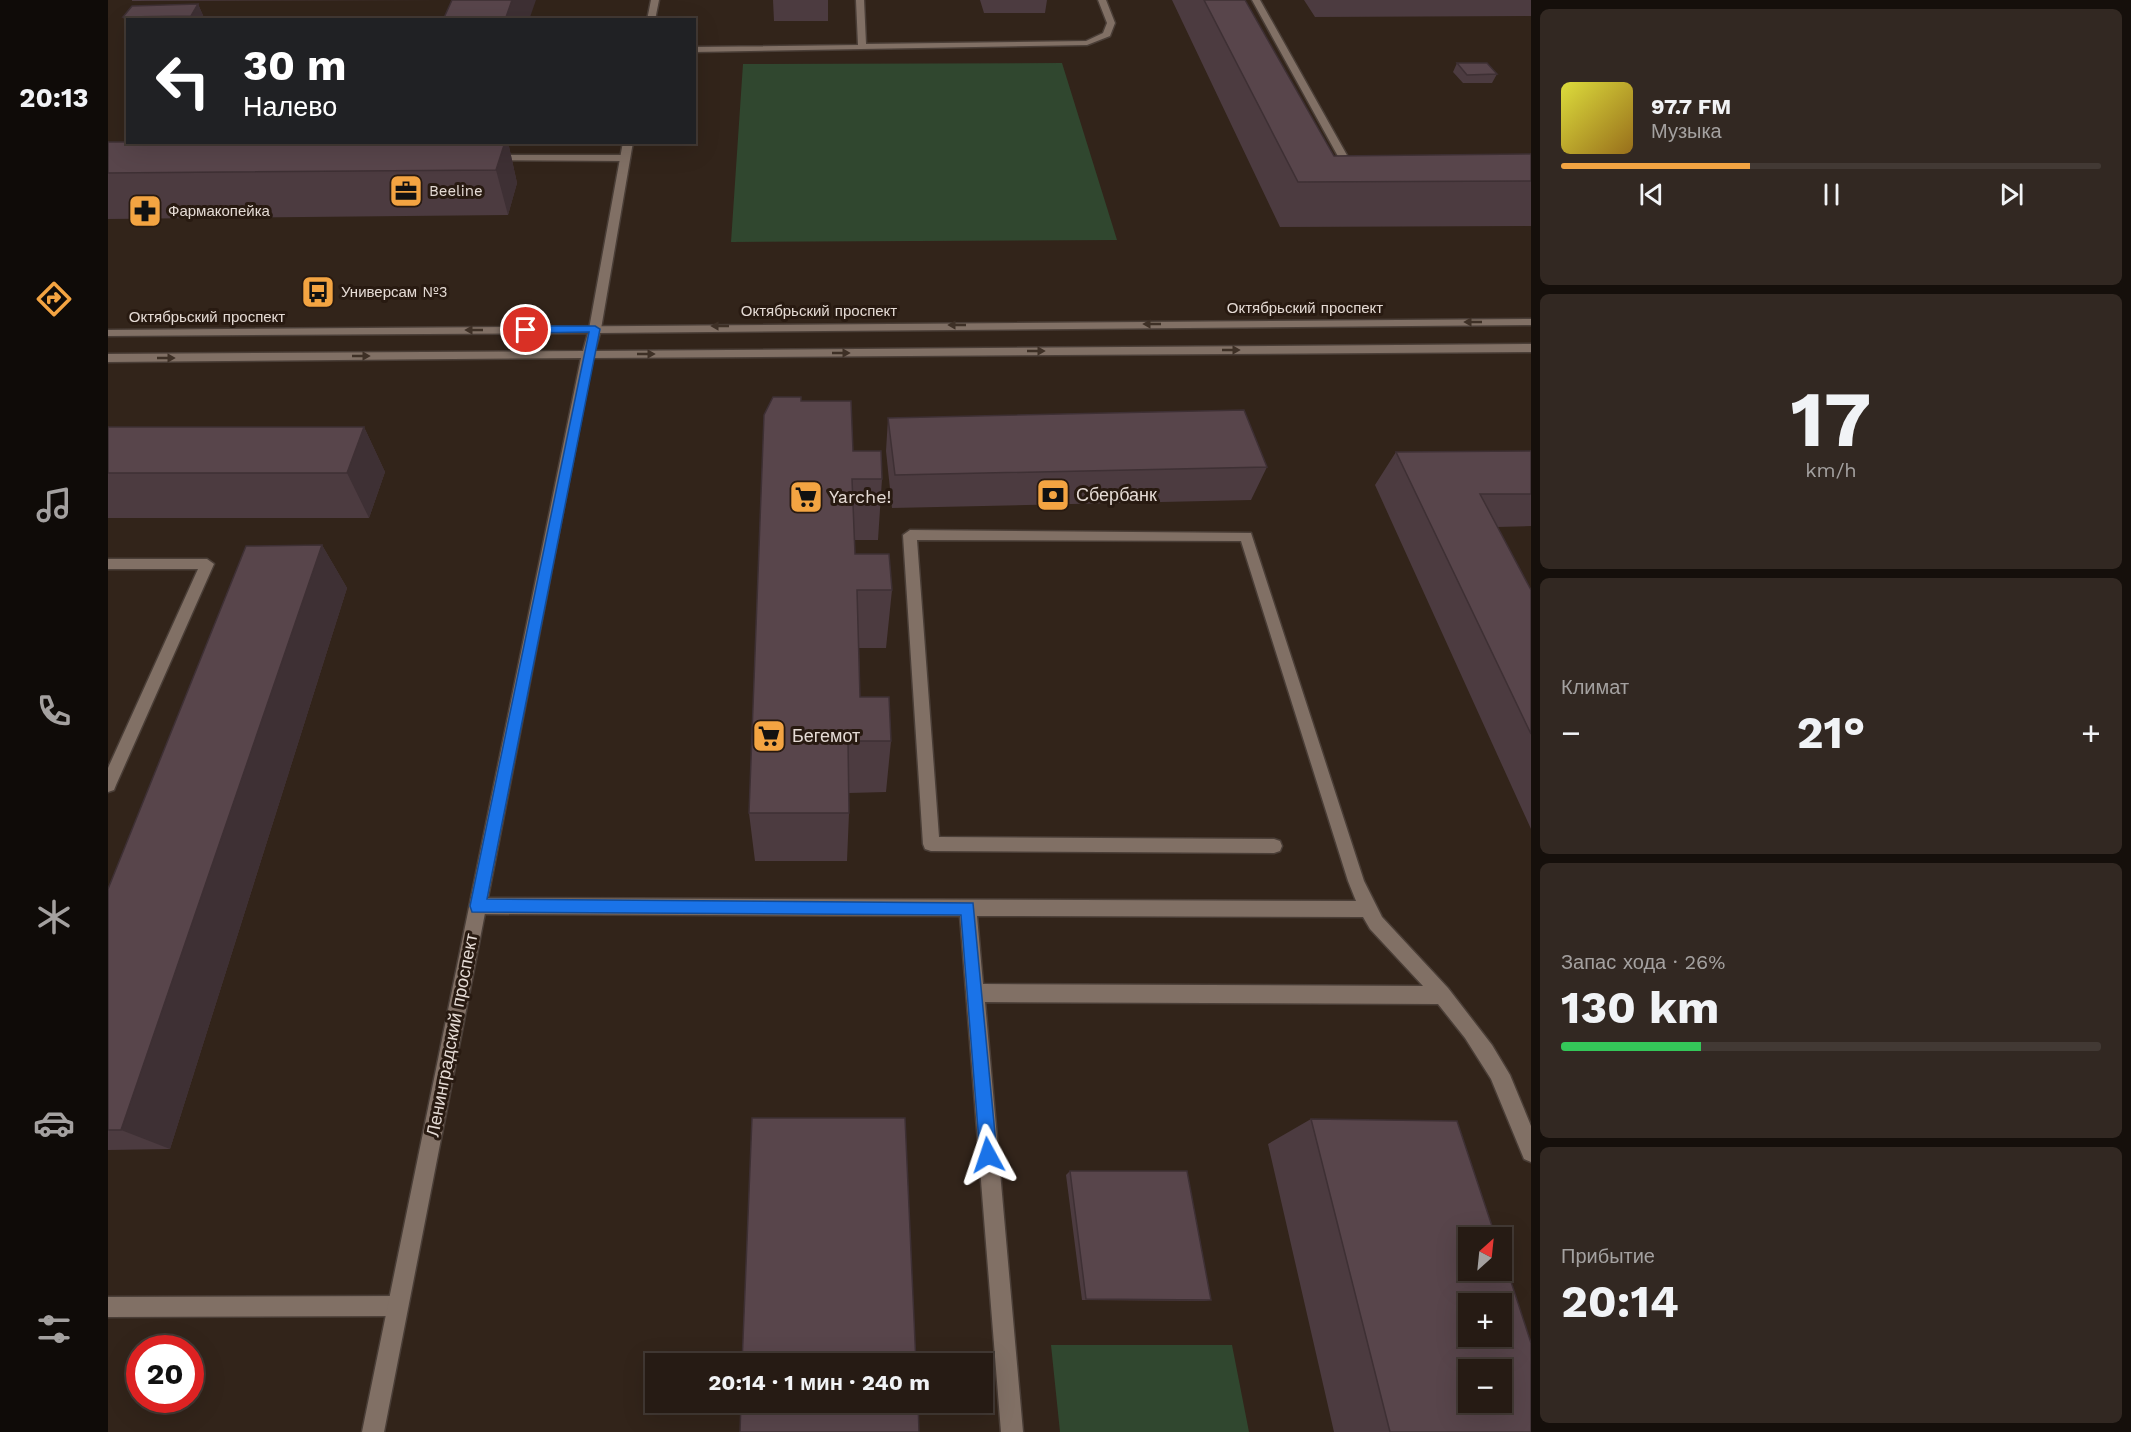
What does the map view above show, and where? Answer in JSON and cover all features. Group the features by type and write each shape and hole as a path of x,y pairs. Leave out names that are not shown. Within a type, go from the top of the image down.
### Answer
{"main road":[{"path":"651,18 655,0"},
{"path":"860,0 862,48"},
{"path":"696,50 1087,43 1107,34 1111,24 1102,0"},
{"path":"1256,0 1350,169 1361,169"},
{"name":"Ленинградский проспект","path":"373,1432 588,354 595,329 628,144"},
{"path":"481,158 625,158"},
{"name":"Октябрьский проспект","path":"108,333 1531,322"},
{"path":"108,358 1531,348"},
{"path":"1274,846 931,844 910,535 1245,536 1356,881 1368,909 1376,922 1473,1033 1498,1072 1531,1152"},
{"path":"108,564 207,564 108,785"},
{"path":"478,906 1368,909"},
{"path":"968,908 1012,1432"},
{"path":"975,993 1442,995"},
{"path":"108,1307 398,1306"}],"green space":[{"path":"1062,63 1117,240 731,242 743,64"},
{"path":"1051,1345 1232,1345 1249,1432 1060,1432"}],"building":[{"path":"452,0 512,0 506,18 444,18"},
{"path":"1204,0 1245,0 1334,156 1531,154 1531,181 1298,182"},
{"path":"198,4 191,16 123,17 132,6"},
{"path":"1457,63 1487,63 1497,74 1467,75"},
{"path":"108,142 126,142 126,144 504,144 496,170 108,173"},
{"path":"773,397 801,397 801,401 851,401 853,451 881,451 882,479 852,479 855,554 889,554 892,590 857,590 860,697 889,697 891,741 848,741 849,813 749,813 764,415"},
{"path":"1244,410 1267,467 895,475 888,418"},
{"path":"108,427 364,427 347,473 108,473"},
{"path":"1531,451 1531,494 1480,494 1531,590 1531,734 1396,452"},
{"path":"322,545 121,1130 108,1130 108,889 246,546"},
{"path":"752,1118 905,1118 916,1353 742,1353"},
{"path":"1311,1119 1457,1121 1492,1227 1458,1227 1458,1281 1511,1281 1531,1343 1531,1432 1390,1432"},
{"path":"1070,1171 1187,1171 1211,1300 1086,1299"},
{"path":"741,1413 918,1413 919,1432 740,1432"}],"place":[{"name":"Beeline","path":"406,191"},
{"name":"Фармакопейка","path":"145,211"},
{"name":"Универсам №3","path":"318,292"},
{"name":"Сбербанк","path":"1053,495"},
{"name":"Yarche!","path":"806,497"},
{"name":"Бегемот","path":"769,736"}],"route":[{"path":"526,330 595,329 588,354 478,906 968,908 988,1155"}]}
